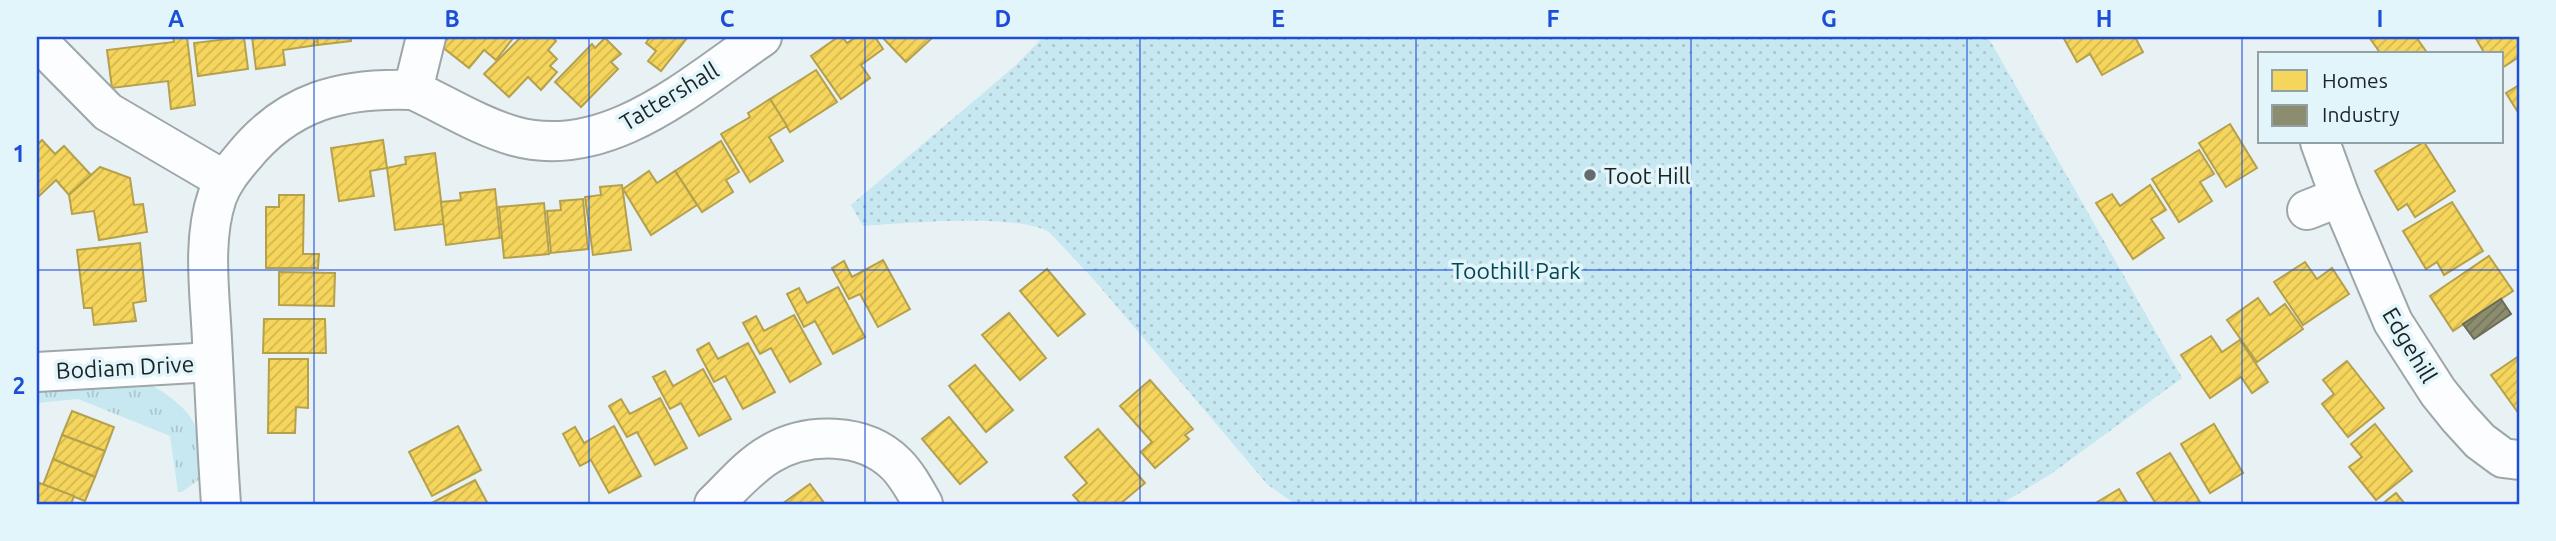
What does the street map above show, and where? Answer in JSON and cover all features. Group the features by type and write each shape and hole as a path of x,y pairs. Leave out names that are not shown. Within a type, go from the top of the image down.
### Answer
{"street":[{"path":"413,90 426,37"},
{"name":"Tattershall","path":"221,504 209,248 212,220 224,180 263,134 284,117 315,102 350,92 384,89 413,90 482,124 512,135 555,142 587,137 629,124 646,115 762,37"},
{"path":"58,46 108,112 224,180"},
{"name":"Edgehill","path":"2320,144 2323,203 2393,322 2438,393 2480,441 2503,458 2519,460"},
{"name":"Bodiam Drive","path":"37,372 213,362"},
{"path":"713,504 768,455 810,439 857,442 876,450 895,463 923,504"}],"green space":[{"name":"Toothill Park","path":"1043,37 1988,37 2182,378 2051,474 2001,504 1295,504 1267,484 1096,282 1049,232 1034,226 987,221 863,226 851,205 1015,66"},
{"path":"149,384 172,398 185,411 198,434 201,478 182,492 178,492 170,436 78,399 37,403 37,387"}],"building: Homes":[{"path":"173,37 187,37 195,105 171,109 168,81 112,88 107,50 174,42"},
{"path":"244,37 248,69 198,76 194,43"},
{"path":"252,37 317,37 318,45 283,50 285,65 256,69"},
{"path":"317,37 351,37 351,41 318,45"},
{"path":"449,37 514,37 496,60 484,50 469,68 441,46"},
{"path":"521,37 552,37 556,41 548,50 557,59 550,66 557,72 541,90 528,77 509,97 484,74"},
{"path":"650,37 687,38 661,71 648,61 656,51 646,43"},
{"path":"842,37 847,43 856,37 875,37 883,49 861,65 870,78 841,99 811,56"},
{"path":"882,37 928,37 931,39 906,62"},
{"path":"2063,37 2135,37 2143,52 2102,75 2090,54 2077,62"},
{"path":"2369,37 2416,37 2427,52 2380,52"},
{"path":"2475,37 2519,37 2519,57 2504,67 2504,52 2484,52"},
{"path":"605,38 621,54 611,62 618,69 581,107 555,82 592,44 595,48"},
{"path":"816,70 837,102 790,132 770,99"},
{"path":"2519,85 2519,114 2506,93"},
{"path":"770,99 787,126 769,137 783,161 750,182 721,134 750,117 748,113"},
{"path":"2230,124 2257,168 2226,187 2199,143"},
{"path":"42,140 55,154 64,146 91,175 69,195 56,180 37,198 37,145"},
{"path":"383,140 387,168 370,171 374,196 339,201 331,148"},
{"path":"721,141 739,172 726,180 733,192 702,212 675,171"},
{"path":"2421,144 2425,144 2455,191 2415,217 2407,204 2398,210 2375,171"},
{"path":"2199,150 2214,174 2200,182 2212,201 2179,222 2152,179"},
{"path":"435,153 444,224 395,230 387,168 406,164 405,157"},
{"path":"100,167 130,178 134,205 143,204 147,232 99,240 94,211 72,214 69,195"},
{"path":"649,171 657,183 675,171 697,205 651,235 623,189"},
{"path":"622,185 631,250 593,255 585,197 601,195 600,187"},
{"path":"2150,185 2166,210 2151,219 2164,238 2133,259 2096,203 2112,194 2120,206"},
{"path":"495,189 500,238 446,245 441,202 461,200 460,193"},
{"path":"279,195 304,195 303,254 319,254 318,268 266,268 266,207 279,207"},
{"path":"583,199 588,249 551,253 547,211 561,210 560,201"},
{"path":"2452,202 2483,251 2444,275 2437,262 2426,269 2403,231"},
{"path":"544,203 549,254 504,258 499,207"},
{"path":"140,243 146,301 133,303 136,321 94,325 92,308 84,308 77,250"},
{"path":"2489,256 2513,291 2453,331 2430,296"},
{"path":"883,260 910,309 878,327 860,294 849,299 832,268 844,261 852,277"},
{"path":"2305,262 2317,279 2332,268 2349,294 2303,325 2274,282"},
{"path":"1047,269 1085,314 1058,336 1020,291"},
{"path":"279,272 335,273 334,306 279,305"},
{"path":"838,287 865,337 833,354 815,321 804,327 787,294 799,288 807,303"},
{"path":"2258,298 2270,315 2285,304 2303,329 2257,362 2227,320"},
{"path":"1009,313 1046,358 1020,380 982,335"},
{"path":"794,315 821,364 790,382 771,348 760,354 743,323 756,316 764,331"},
{"path":"264,319 325,319 326,353 263,353"},
{"path":"2211,336 2222,352 2240,340 2268,382 2252,393 2241,377 2210,398 2181,355"},
{"path":"709,343 718,359 748,343 775,392 743,409 725,376 714,382 697,350"},
{"path":"2519,356 2519,414 2491,375"},
{"path":"269,359 308,359 308,408 296,407 295,433 268,433"},
{"path":"2347,361 2384,408 2348,437 2322,404 2334,394 2323,380"},
{"path":"975,365 1013,410 986,432 949,386"},
{"path":"703,369 731,419 699,436 681,403 670,409 653,377 665,371 673,386"},
{"path":"1150,380 1193,429 1185,435 1189,439 1155,468 1141,452 1152,442 1120,406"},
{"path":"660,398 687,448 655,465 637,432 627,437 609,406 621,399 630,414"},
{"path":"72,411 114,427 105,451 62,435"},
{"path":"949,417 987,462 960,484 922,439"},
{"path":"2214,424 2243,473 2210,493 2181,444"},
{"path":"2375,424 2412,471 2376,500 2349,467 2362,457 2351,444"},
{"path":"458,426 481,470 432,496 409,452"},
{"path":"614,426 641,476 609,493 591,460 580,466 563,434 575,427 584,443"},
{"path":"1098,429 1145,483 1120,504 1081,504 1073,495 1087,483 1065,457"},
{"path":"62,435 105,451 95,477 53,459"},
{"path":"2170,453 2200,502 2156,504 2137,473"},
{"path":"53,459 95,477 85,501 43,485"},
{"path":"475,480 488,504 430,504"},
{"path":"37,482 74,496 71,504 37,504"},
{"path":"810,484 825,504 782,504"},
{"path":"2119,489 2128,504 2094,504"},
{"path":"2396,493 2405,504 2382,504"}],"building: Industry":[{"path":"2501,299 2511,314 2474,339 2463,324"}],"place":[{"name":"Toot Hill","path":"1590,175"}]}
